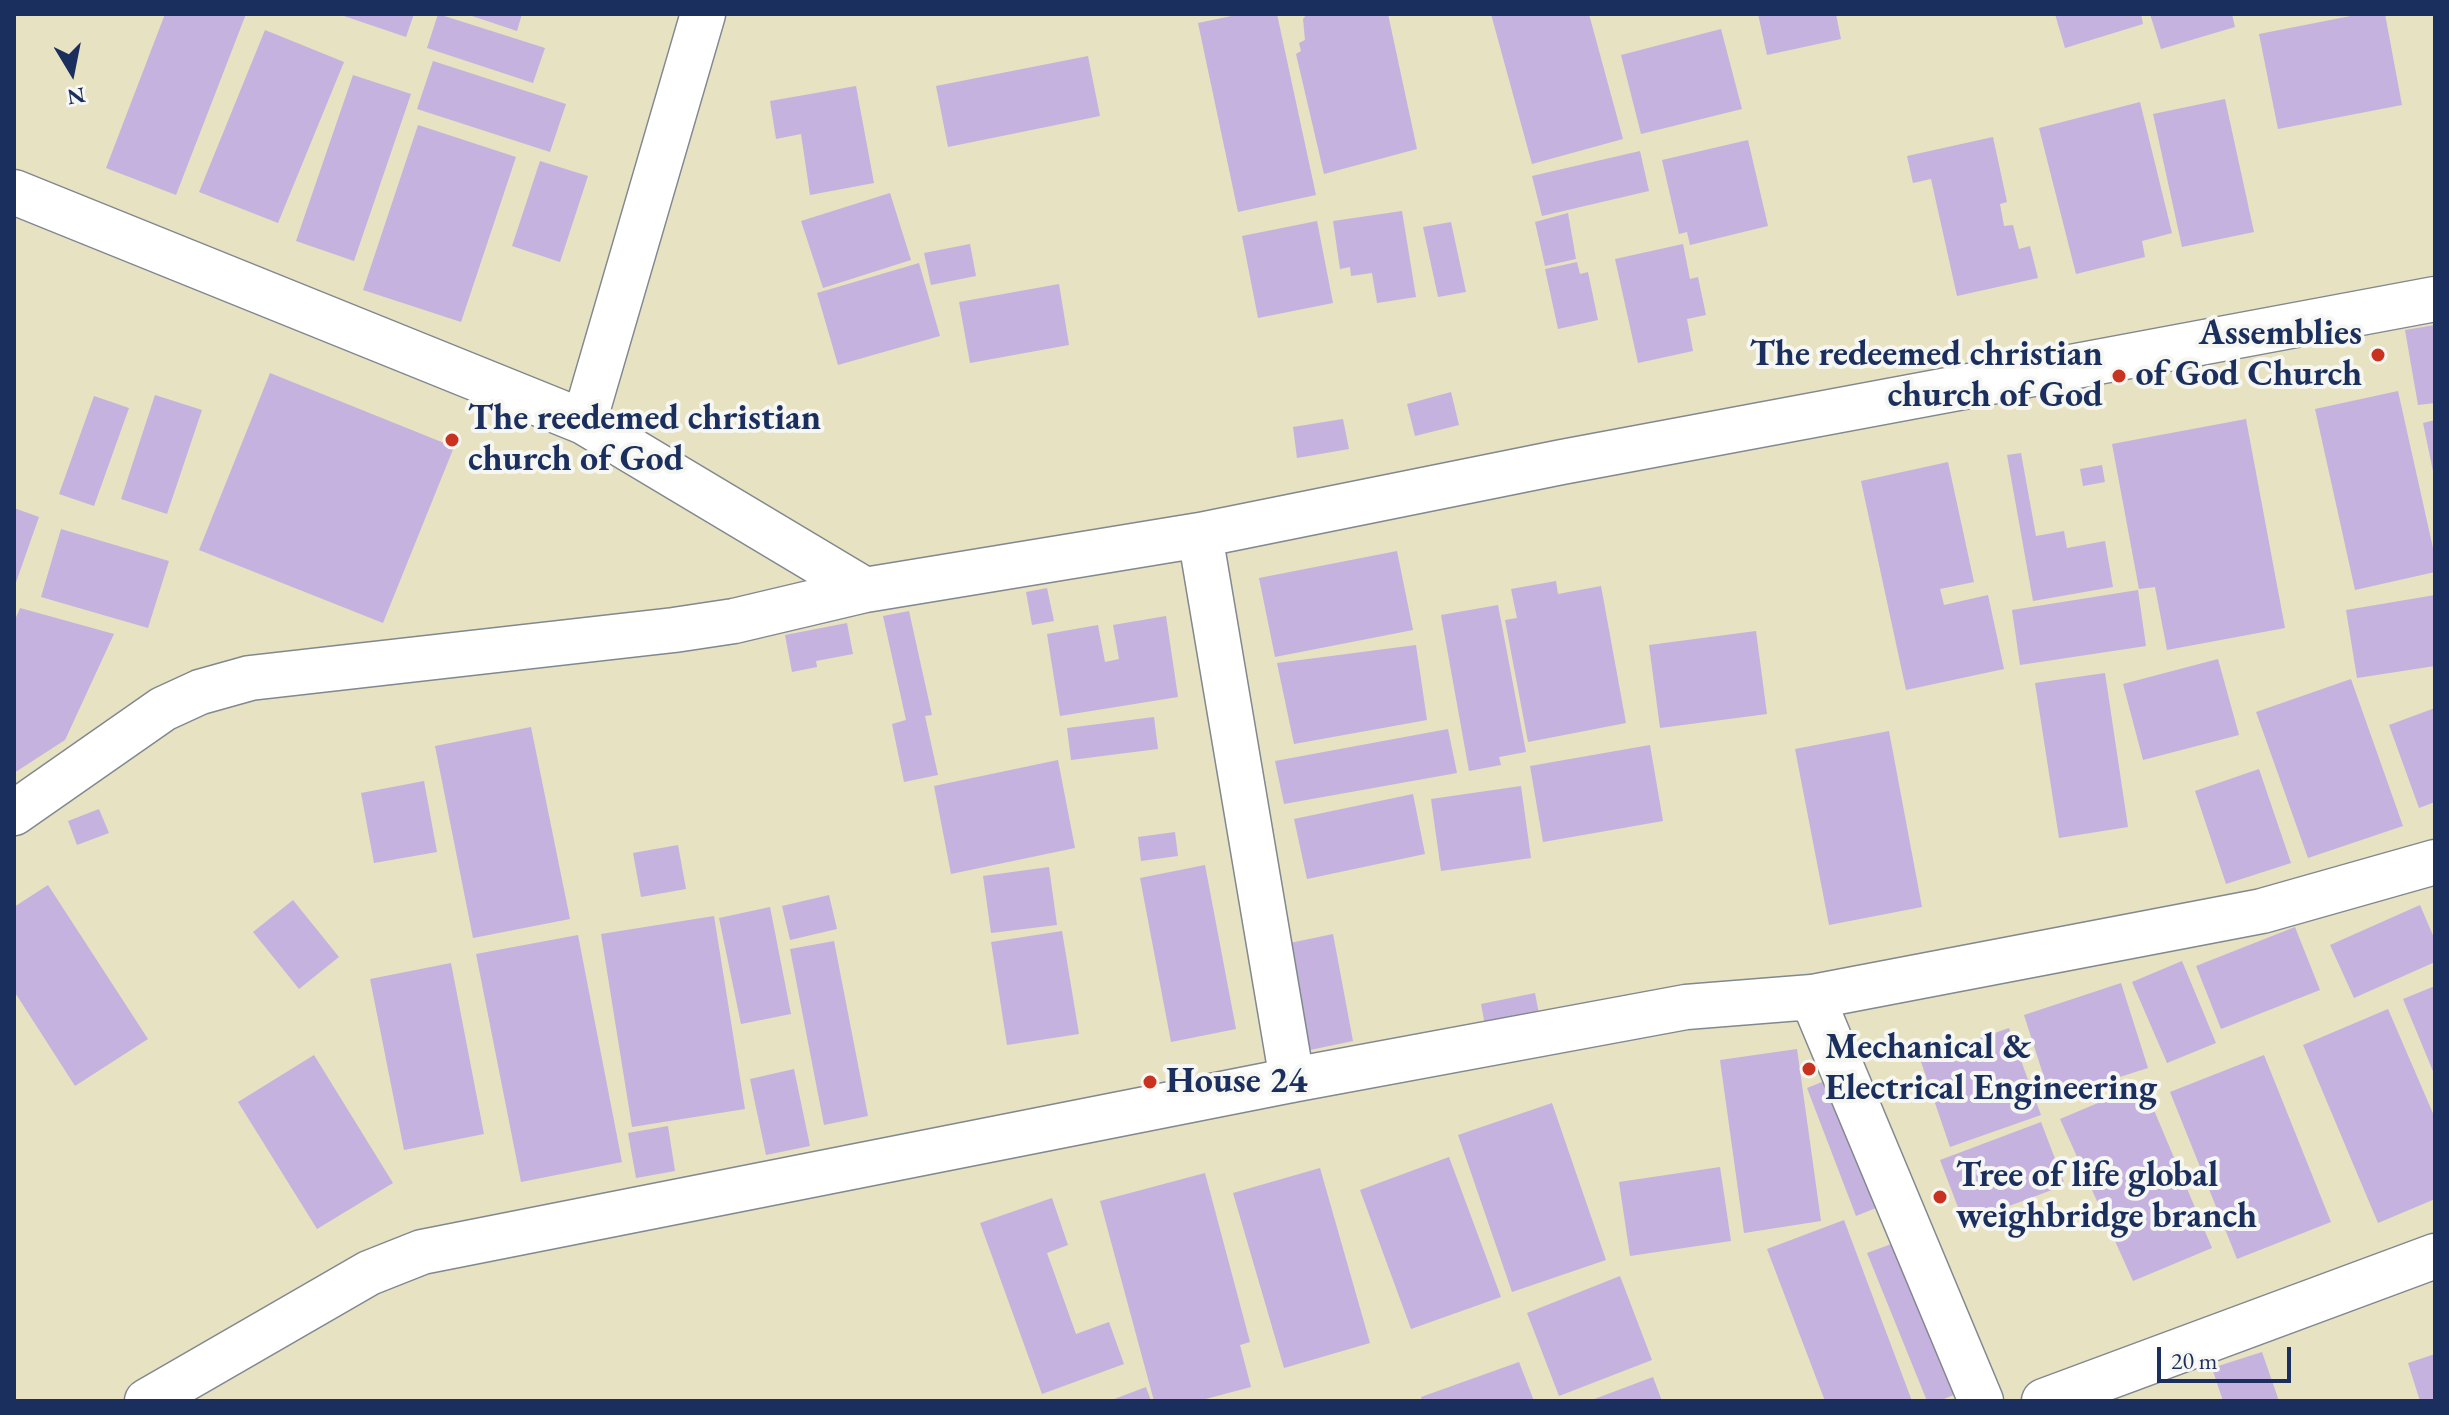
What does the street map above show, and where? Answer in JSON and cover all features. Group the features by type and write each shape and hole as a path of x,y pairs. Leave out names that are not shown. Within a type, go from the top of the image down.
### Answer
{"street":[{"path":"584,422 703,14"},
{"path":"14,192 584,422 865,590"},
{"path":"14,813 163,709 200,692 250,678 734,621 865,590 1200,535 1562,462 2435,299"},
{"path":"1200,535 1292,1080"},
{"path":"147,1401 369,1273 422,1252 1292,1080 1686,1007 1812,997 2262,911 2435,862"},
{"path":"1812,997 1981,1401"},
{"path":"2044,1401 2435,1256"}],"building":[{"path":"165,14 246,14 176,195 106,168"},
{"path":"338,14 414,14 406,37"},
{"path":"438,14 545,48 533,83 427,48"},
{"path":"466,14 522,14 517,31"},
{"path":"1241,14 1277,14 1316,195 1238,212 1198,23"},
{"path":"1307,14 1388,14 1417,149 1324,174 1296,54 1301,51 1299,43 1305,40 1303,19"},
{"path":"1491,14 1589,14 1623,139 1532,164"},
{"path":"1758,14 1836,14 1841,39 1767,55"},
{"path":"2055,14 2141,14 2143,24 2065,48"},
{"path":"2150,14 2232,14 2235,27 2161,49"},
{"path":"2361,14 2385,14 2402,105 2278,129 2259,34"},
{"path":"1721,29 1742,109 1641,134 1621,55"},
{"path":"265,30 344,62 278,223 199,192"},
{"path":"1088,56 1100,116 948,147 936,86"},
{"path":"433,61 566,104 550,152 417,109"},
{"path":"353,75 411,94 354,261 296,241"},
{"path":"856,86 874,183 810,195 801,134 776,139 770,101"},
{"path":"2225,99 2254,232 2182,247 2153,114"},
{"path":"2140,102 2172,233 2142,241 2145,257 2076,274 2039,128"},
{"path":"418,125 516,157 461,322 363,290"},
{"path":"1993,137 2007,202 2000,204 2004,226 2013,225 2019,249 2030,246 2038,278 1957,296 1931,179 1913,183 1907,156"},
{"path":"1748,140 1768,226 1690,245 1687,232 1679,234 1662,160"},
{"path":"1640,151 1649,191 1542,216 1532,176"},
{"path":"540,161 588,176 560,262 512,246"},
{"path":"890,193 911,260 823,288 801,221"},
{"path":"1402,211 1416,297 1377,303 1372,273 1351,276 1350,267 1340,269 1333,221"},
{"path":"1568,213 1576,259 1545,266 1535,222"},
{"path":"1317,221 1333,303 1258,318 1242,236"},
{"path":"1451,222 1466,292 1438,297 1423,227"},
{"path":"970,244 976,276 931,285 924,253"},
{"path":"1683,244 1690,279 1698,277 1706,315 1687,319 1693,351 1638,363 1615,259"},
{"path":"1577,262 1580,274 1588,272 1598,320 1558,329 1545,269"},
{"path":"919,263 940,336 838,365 817,293"},
{"path":"1059,284 1069,345 970,363 959,302"},
{"path":"2435,325 2435,403 2418,405 2405,330"},
{"path":"270,373 454,447 383,623 199,550"},
{"path":"2398,391 2435,557 2435,572 2355,590 2315,409"},
{"path":"1451,392 1459,425 1415,436 1407,404"},
{"path":"155,395 202,410 167,514 121,499"},
{"path":"94,396 129,408 94,506 59,494"},
{"path":"1343,419 1349,449 1297,458 1293,427"},
{"path":"2246,419 2285,628 2167,650 2155,587 2139,589 2112,444"},
{"path":"2435,420 2435,476 2434,476 2423,423"},
{"path":"2021,453 2036,536 2064,531 2067,548 2105,541 2113,587 2033,601 2007,455"},
{"path":"1948,462 1974,582 1940,589 1944,605 1988,595 2004,669 1906,690 1861,481"},
{"path":"2102,465 2105,482 2083,486 2080,469"},
{"path":"14,508 39,517 14,588"},
{"path":"61,529 169,561 148,628 41,597"},
{"path":"1397,551 1413,630 1275,657 1259,578"},
{"path":"1556,581 1558,594 1601,586 1626,723 1528,742 1505,620 1517,618 1511,589"},
{"path":"1047,588 1054,621 1032,625 1026,592"},
{"path":"2138,590 2146,646 2020,665 2012,610"},
{"path":"2435,595 2435,666 2357,678 2346,610"},
{"path":"1498,605 1526,752 1499,757 1501,765 1469,771 1441,615"},
{"path":"20,608 114,634 65,740 14,773 14,622"},
{"path":"909,611 932,715 925,716 938,775 904,782 892,724 906,720 883,616"},
{"path":"1166,616 1178,697 1060,716 1047,634 1098,625 1105,662 1119,659 1113,625"},
{"path":"847,623 853,654 816,661 817,667 792,672 785,635"},
{"path":"1756,631 1767,714 1660,728 1649,645"},
{"path":"1416,645 1427,720 1294,744 1277,663"},
{"path":"2218,659 2239,735 2143,760 2123,684"},
{"path":"2105,673 2128,827 2059,838 2035,683"},
{"path":"2351,679 2403,826 2308,858 2256,712"},
{"path":"2435,708 2435,802 2419,808 2389,725"},
{"path":"1154,717 1158,749 1071,760 1067,728"},
{"path":"531,727 570,919 473,938 435,746"},
{"path":"1448,729 1457,773 1284,804 1275,761"},
{"path":"1889,731 1922,907 1829,925 1795,749"},
{"path":"1650,745 1663,821 1543,842 1530,766"},
{"path":"1058,760 1075,848 951,874 934,786"},
{"path":"2259,769 2291,863 2226,884 2195,791"},
{"path":"424,781 437,852 374,863 361,793"},
{"path":"1521,786 1531,858 1441,871 1431,799"},
{"path":"1413,794 1425,854 1307,879 1294,819"},
{"path":"99,809 109,833 77,845 68,821"},
{"path":"1175,832 1178,856 1141,861 1138,837"},
{"path":"678,845 686,889 641,897 633,853"},
{"path":"1205,865 1236,1029 1171,1042 1140,878"},
{"path":"1049,867 1057,925 991,933 983,876"},
{"path":"48,885 148,1039 75,1086 14,991 14,907"},
{"path":"829,895 837,929 790,940 782,906"},
{"path":"293,900 339,957 299,989 253,932"},
{"path":"2420,905 2435,940 2435,962 2354,998 2330,945"},
{"path":"770,907 791,1014 741,1024 719,918"},
{"path":"714,916 745,1109 632,1127 601,934"},
{"path":"2295,927 2320,990 2221,1029 2196,966"},
{"path":"1062,931 1079,1034 1007,1045 991,942"},
{"path":"1333,934 1353,1041 1310,1050 1290,943"},
{"path":"578,935 622,1162 521,1182 476,954"},
{"path":"834,941 868,1116 824,1125 790,949"},
{"path":"2182,961 2216,1043 2167,1063 2132,982"},
{"path":"451,963 484,1134 404,1150 370,979"},
{"path":"2121,983 2148,1068 2051,1099 2024,1015"},
{"path":"2435,986 2435,1076 2403,999"},
{"path":"1535,993 1539,1014 1485,1025 1481,1004"},
{"path":"2388,1009 2435,1118 2435,1199 2378,1223 2303,1045"},
{"path":"2009,1028 2041,1115 1950,1147 1920,1059"},
{"path":"1797,1049 1821,1221 1744,1233 1720,1060"},
{"path":"314,1055 393,1183 317,1229 238,1102"},
{"path":"2264,1055 2331,1222 2237,1259 2170,1092"},
{"path":"794,1069 810,1146 766,1155 750,1079"},
{"path":"1832,1078 1881,1206 1856,1216 1807,1088"},
{"path":"2143,1084 2212,1248 2133,1281 2060,1119"},
{"path":"1552,1103 1606,1260 1512,1292 1458,1135"},
{"path":"2041,1122 2065,1185 1964,1223 1940,1160"},
{"path":"668,1126 675,1171 636,1178 628,1133"},
{"path":"1449,1157 1501,1297 1411,1329 1360,1190"},
{"path":"1720,1167 1731,1241 1630,1256 1619,1182"},
{"path":"1320,1168 1370,1343 1284,1368 1233,1193"},
{"path":"1205,1173 1250,1342 1240,1345 1251,1387 1198,1401 1154,1401 1100,1201"},
{"path":"1052,1198 1068,1245 1047,1253 1076,1334 1109,1322 1124,1364 1042,1394 980,1223"},
{"path":"1844,1220 1912,1401 1825,1401 1767,1249"},
{"path":"1894,1243 1956,1394 1939,1401 1927,1401 1867,1253"},
{"path":"1620,1276 1652,1360 1559,1396 1527,1313"},
{"path":"2262,1352 2279,1401 2223,1401 2212,1368"},
{"path":"2435,1354 2435,1401 2420,1401 2408,1363"},
{"path":"1519,1362 1534,1401 1422,1401 1421,1397"},
{"path":"1653,1377 1662,1401 1589,1401"},
{"path":"1146,1387 1151,1401 1109,1401"}],"place":[{"name":"Assemblies of God Church","path":"2378,355"},
{"name":"The redeemed christian church of God","path":"2119,376"},
{"name":"The reedemed christian church of God","path":"452,440"},
{"name":"Mechanical & Electrical Engineering","path":"1809,1069"},
{"name":"House 24","path":"1150,1082"},
{"name":"Tree of life global weighbridge branch","path":"1940,1197"}]}
